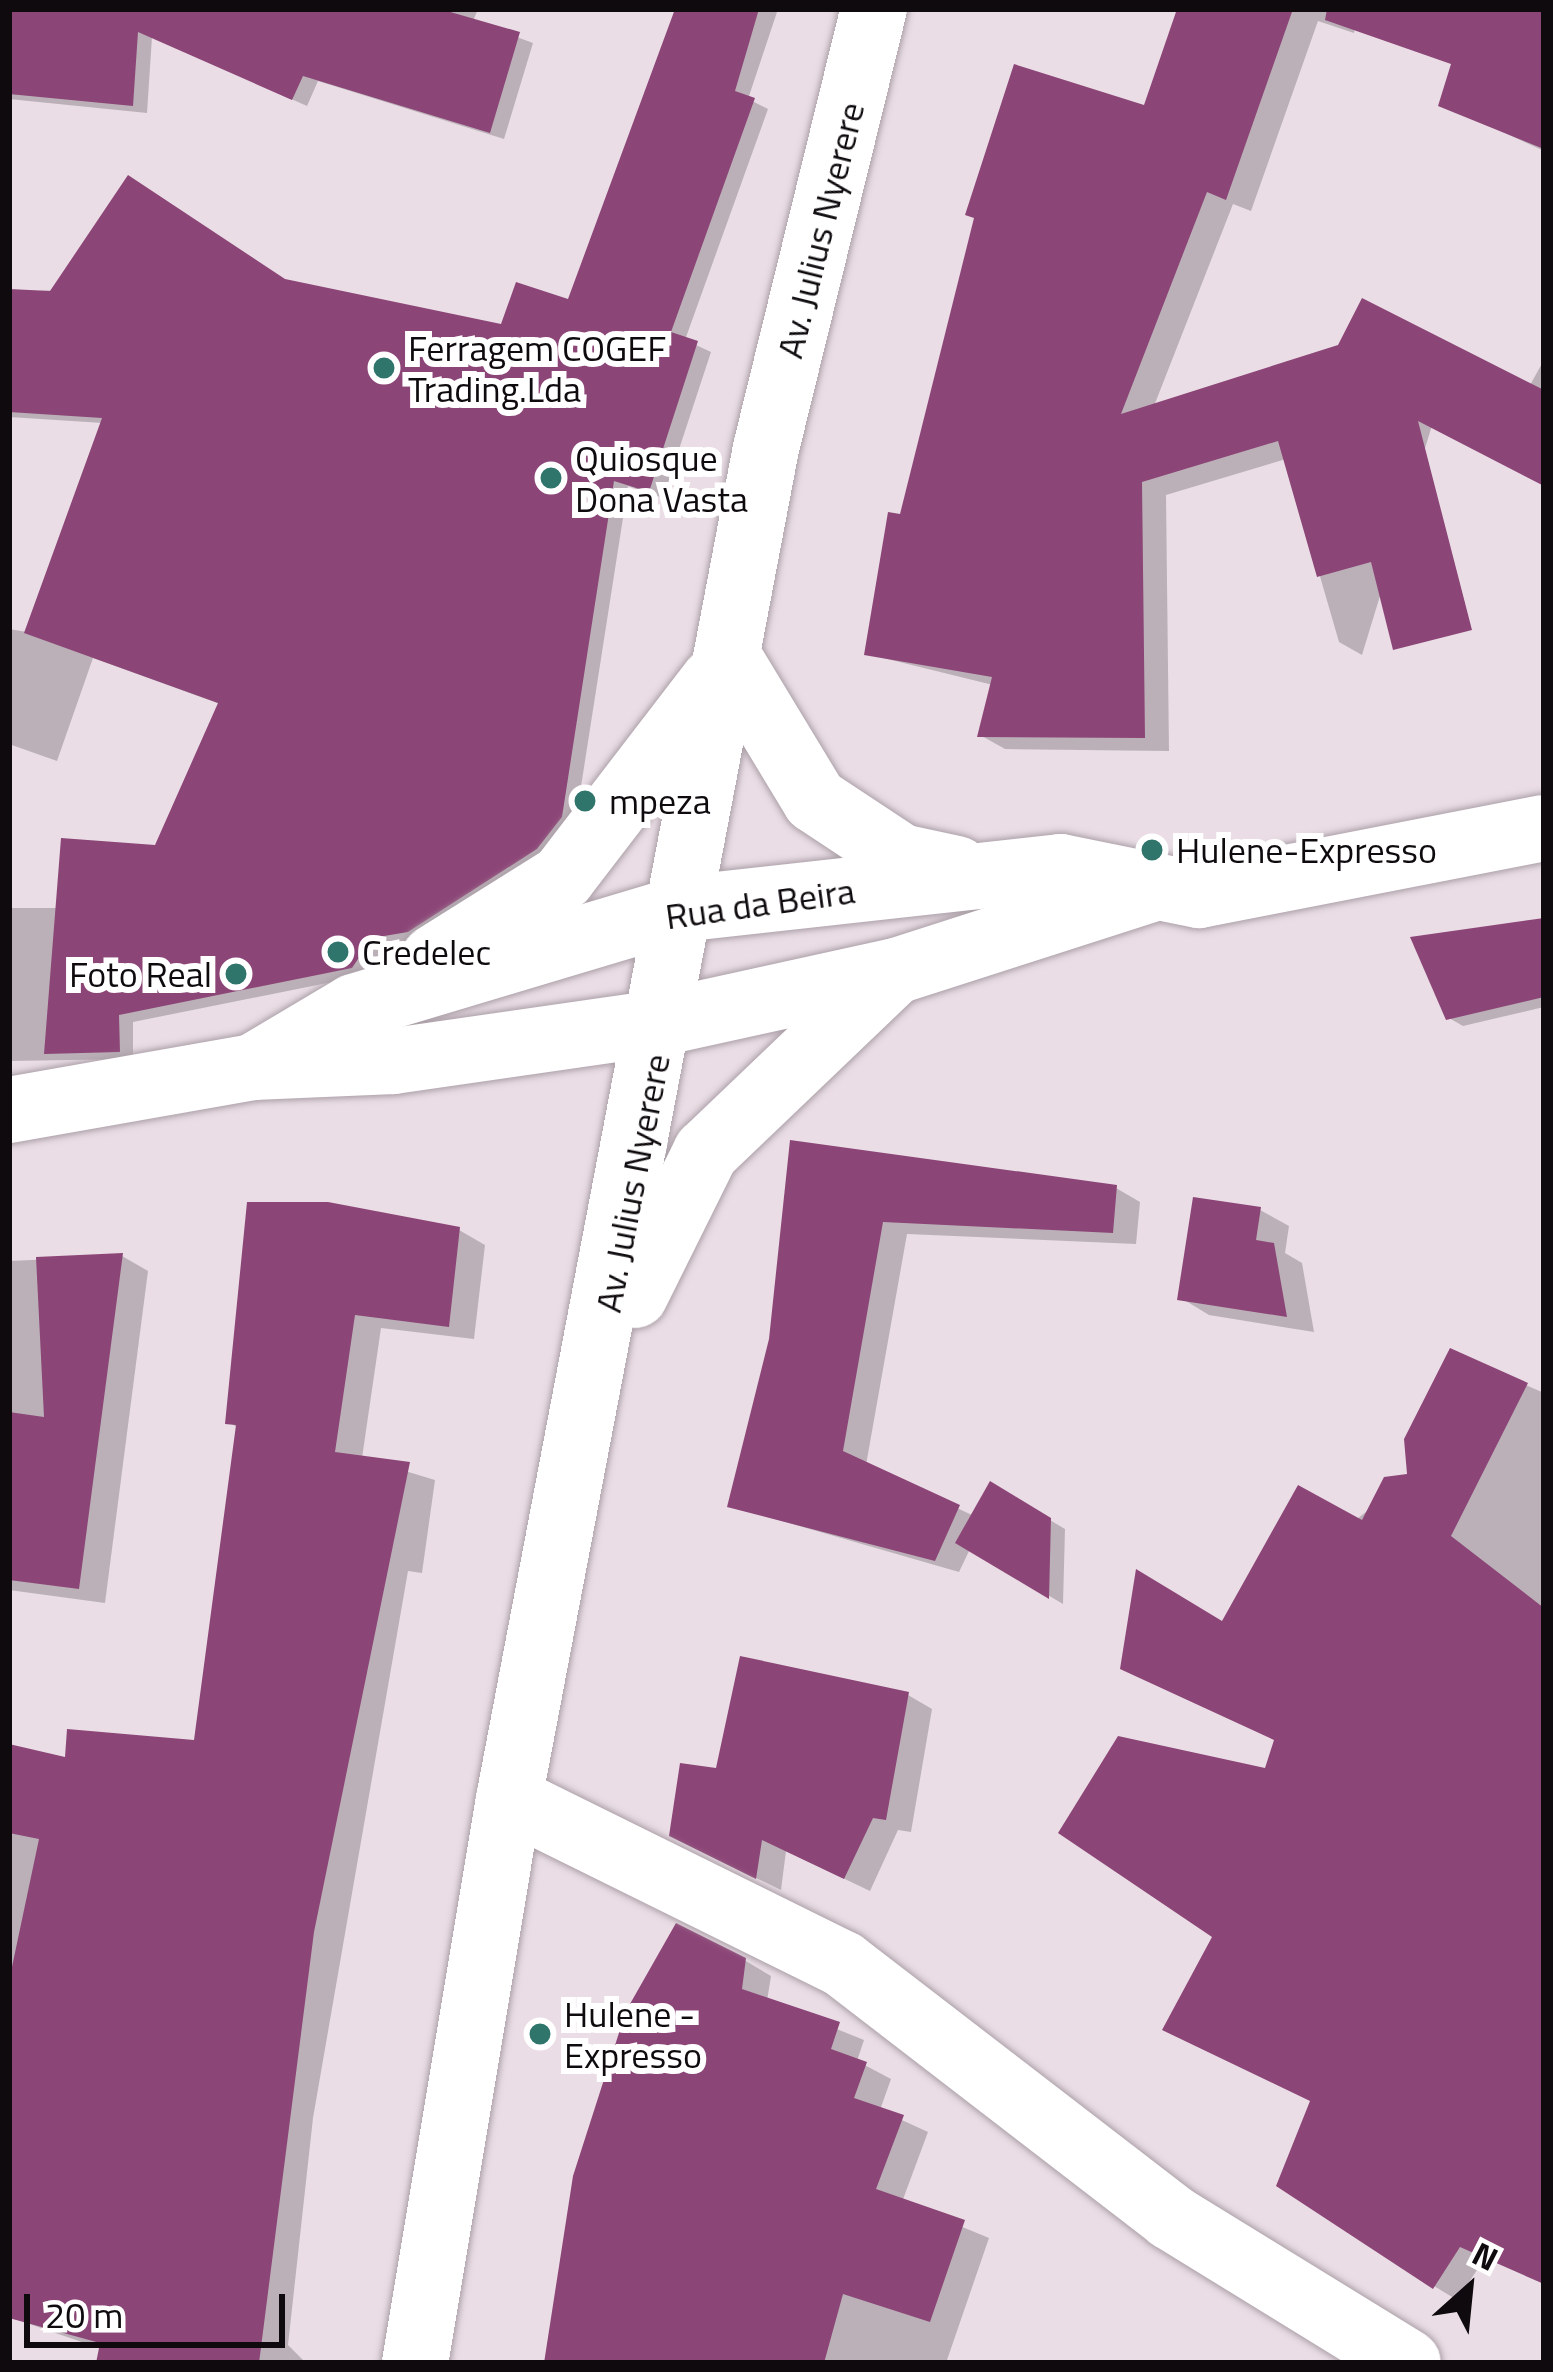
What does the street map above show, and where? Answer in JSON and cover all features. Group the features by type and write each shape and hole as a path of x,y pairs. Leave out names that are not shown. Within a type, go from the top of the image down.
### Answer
{"main road":[{"name":"Av. Julius Nyerere","path":"415,2363 509,1799 664,1022 680,909 766,448 874,9"},
{"path":"354,1007 563,877 729,658 815,800 902,857 980,874"},
{"name":"Rua da Beira","path":"9,1110 253,1067 394,1061 664,1022 896,971 1173,893 1544,828"},
{"name":"Rua da Beira","path":"253,1067 354,1007 680,909 980,874 1081,869 1173,893"},
{"path":"586,1410 706,1152 896,971"},
{"path":"509,1799 843,1964 1171,2217 1408,2363"}],"building":[{"path":"9,9 440,9 520,32 490,133 303,76 292,100 138,32 133,106 9,94"},
{"path":"675,9 759,9 735,91 755,98 671,332 698,341 649,492 614,481 562,817 537,849 408,932 372,938 352,968 119,1015 120,1052 44,1054 61,838 155,845 218,703 24,633 102,418 9,412 9,289 50,291 128,175 285,279 501,324 516,282 568,299"},
{"path":"1177,9 1293,9 1226,200 1207,192 1121,414 1338,345 1362,298 1544,390 1544,486 1418,421 1472,630 1393,650 1371,562 1317,577 1278,441 1142,482 1145,738 977,737 992,677 864,655 888,512 900,514 974,218 965,215 1014,64 1144,105"},
{"path":"1327,9 1544,9 1544,149 1438,106 1451,64 1325,20"},
{"path":"1544,918 1544,997 1446,1020 1410,937"},
{"path":"790,1140 1117,1185 1113,1233 883,1222 843,1451 960,1505 935,1561 727,1507 769,1339"},
{"path":"1193,1197 1261,1207 1256,1240 1274,1243 1287,1317 1177,1300"},
{"path":"247,1202 328,1202 460,1227 449,1327 355,1315 335,1452 410,1462 314,1932 259,2363 96,2363 100,2343 9,2318 9,1981 39,1839 9,1833 9,1744 65,1757 67,1729 194,1740 236,1425 225,1424"},
{"path":"123,1253 79,1589 9,1580 9,1412 44,1417 36,1257"},
{"path":"1450,1348 1528,1383 1451,1536 1544,1608 1544,2284 1460,2247 1433,2289 1276,2186 1310,2101 1162,2030 1212,1937 1058,1833 1118,1736 1265,1768 1274,1740 1120,1669 1136,1569 1222,1621 1298,1485 1362,1520 1384,1477 1407,1474 1404,1439"},
{"path":"990,1481 1051,1518 1049,1599 955,1543"},
{"path":"740,1656 909,1692 886,1820 873,1818 844,1879 762,1840 756,1879 669,1836 680,1763 716,1768"},
{"path":"676,1923 746,1958 742,1989 840,2022 831,2049 867,2062 854,2098 904,2115 876,2189 965,2220 930,2322 843,2294 824,2363 544,2363 573,2176 626,2011"}],"place":[{"name":"Ferragem COGEF Trading.Lda","path":"384,368"},
{"name":"Quiosque Dona Vasta","path":"551,478"},
{"name":"mpeza","path":"585,801"},
{"name":"Hulene-Expresso","path":"1152,850"},
{"name":"Credelec","path":"338,952"},
{"name":"Foto Real","path":"236,974"},
{"name":"Hulene - Expresso","path":"540,2034"}]}
